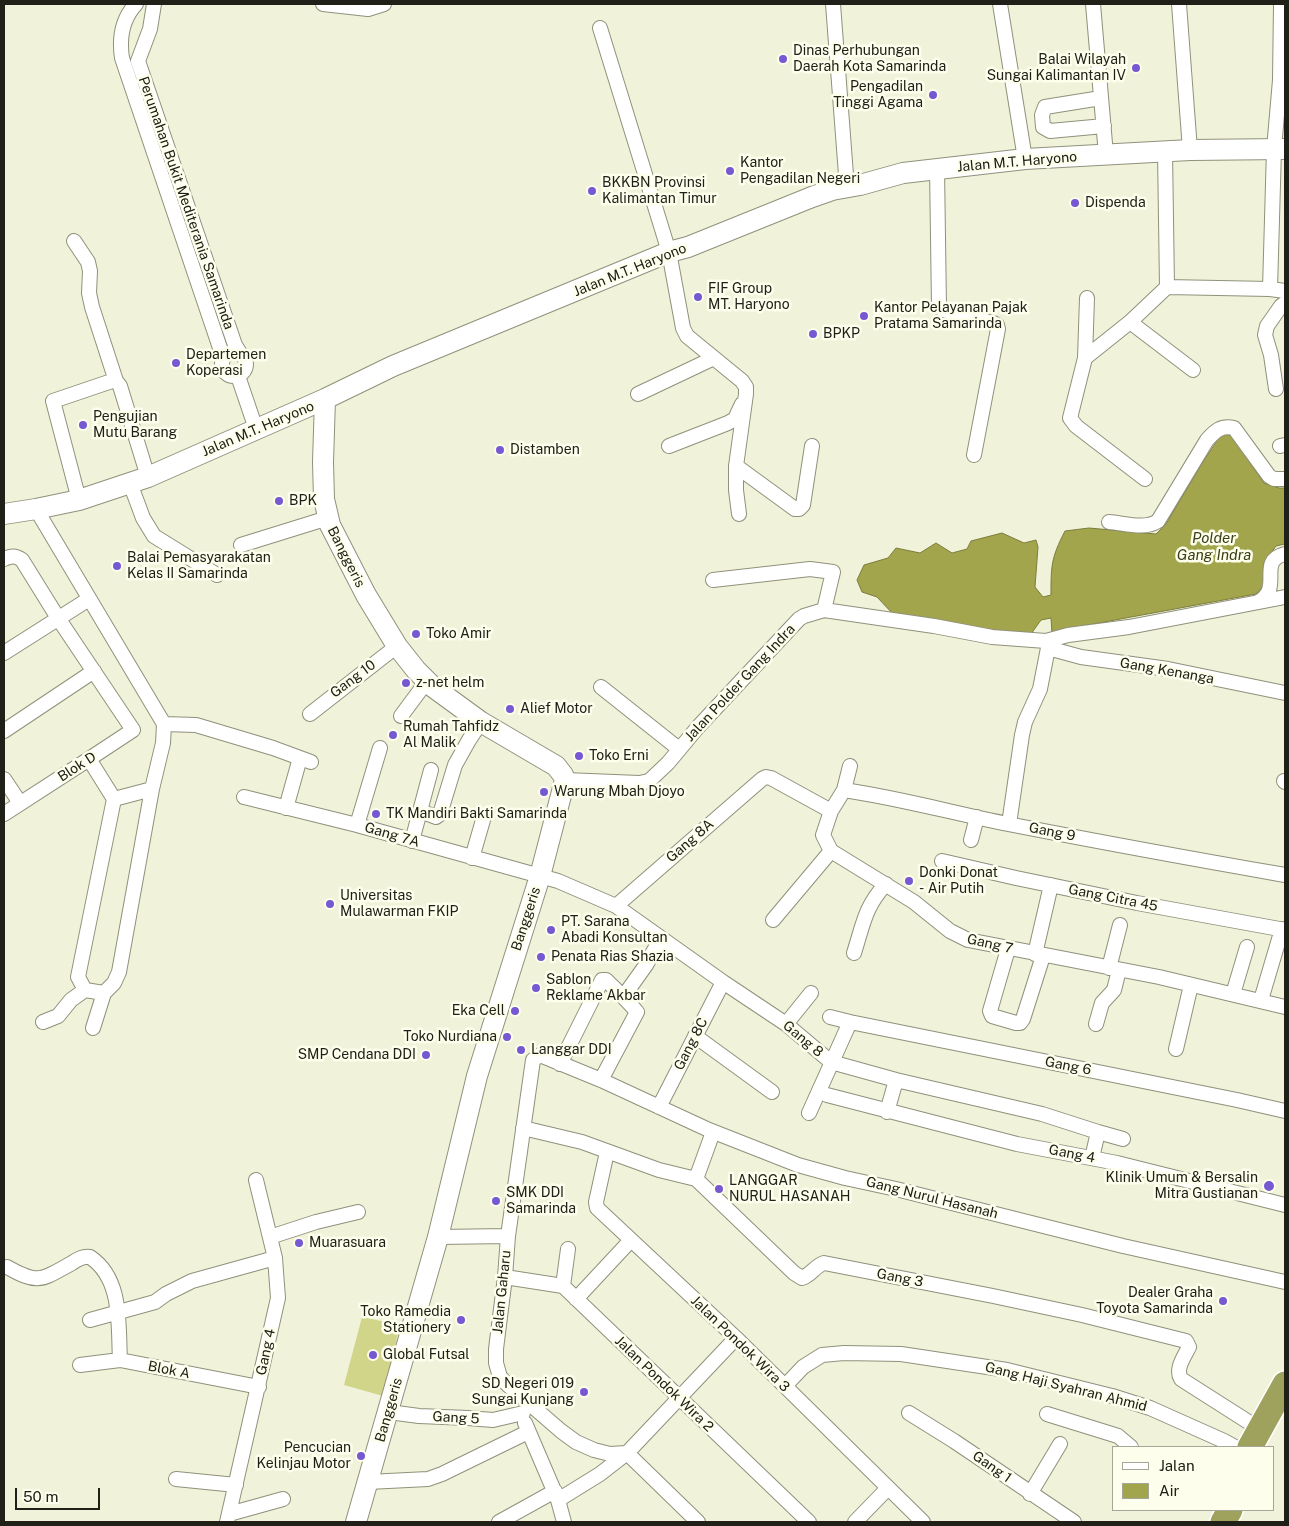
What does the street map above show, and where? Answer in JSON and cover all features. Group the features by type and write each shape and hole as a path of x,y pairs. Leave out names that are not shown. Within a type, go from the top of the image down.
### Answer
{"highway":[{"path":"1259,1441 1285,1384"},
{"path":"1259,1441 1285,1412"},
{"path":"1206,1522 1213,1511"},
{"path":"1223,1522 1229,1511"}],"main road":[{"name":"Jalan M.T. Haryono","path":"4,514 79,500 139,480 325,400 393,366 669,252 688,247 832,190 847,188 903,173 1025,159 1106,152 1280,149"},
{"name":"Banggeris","path":"325,400 323,462 324,499 328,518 335,539 397,646 427,681 481,722 556,766 565,780 540,876 478,1076 438,1237 356,1522"}],"street":[{"name":"Perumahan Bukit Mediterania Samarinda","path":"154,4 150,28 138,61 238,349 245,358 244,372 238,376"},
{"path":"323,4 368,9 384,4"},
{"path":"833,4 847,188"},
{"path":"1000,4 1025,159"},
{"path":"1093,4 1106,152"},
{"path":"1179,4 1190,150"},
{"path":"1270,289 1280,149 1281,4"},
{"path":"132,5 126,17 121,37 124,62 220,348 221,366 224,372 231,376 238,376 256,429"},
{"path":"600,28 669,252 683,328 687,336 746,386 736,466 739,514"},
{"path":"124,62 128,64 138,61"},
{"path":"1101,98 1045,107 1042,115 1043,127 1050,131 1104,128"},
{"path":"1164,152 1168,287"},
{"path":"938,168 938,307 993,323 997,325 998,329 974,455"},
{"path":"74,241 88,262 90,271 89,294 116,381 120,386 139,480 143,518 154,536 217,575"},
{"path":"1085,358 1130,322 1168,287 1270,289 1285,292"},
{"path":"1087,298 1085,358 1070,418 1072,422 1145,479"},
{"path":"1275,390 1271,355 1265,335 1267,326 1285,303"},
{"path":"1130,322 1193,370"},
{"path":"222,358 227,353 238,349"},
{"path":"638,394 714,358"},
{"path":"79,500 53,401 116,381"},
{"path":"669,446 735,419 746,394"},
{"path":"1109,522 1152,525 1158,521 1207,440 1214,431 1228,426 1234,428 1269,476 1274,479 1285,479"},
{"path":"736,466 795,509 799,509 803,505 812,446"},
{"path":"36,509 164,724 163,743 152,789 119,972 110,989 104,993 93,1028"},
{"path":"241,545 328,518"},
{"path":"1258,602 1266,598 1270,591 1271,565 1275,558 1285,554"},
{"path":"4,559 17,556 22,560 94,671 4,731"},
{"path":"713,580 810,569 833,572 824,610"},
{"path":"1009,824 1022,735 1025,722 1040,690 1047,645 1068,636 1129,627 1285,597"},
{"path":"4,653 90,599"},
{"name":"Jalan Polder Gang Indra","path":"565,780 645,782 652,779 799,619 824,610 1047,645"},
{"name":"Gang Kenanga","path":"1047,645 1081,657 1168,670 1285,693"},
{"name":"Gang 10","path":"310,714 397,646"},
{"name":"Blok D","path":"4,814 133,730 94,671"},
{"path":"401,716 427,681"},
{"path":"601,687 679,749"},
{"path":"420,812 436,817 440,814 455,765 481,722"},
{"path":"164,724 196,725 273,748 305,760 286,808"},
{"path":"357,825 380,748"},
{"path":"85,990 78,977 114,799 89,759"},
{"path":"773,920 832,851 823,835 831,811 844,790 850,766"},
{"path":"412,841 431,770"},
{"name":"Gang 8A","path":"616,906 766,777 778,781 831,811"},
{"path":"4,779 20,803"},
{"path":"114,799 152,789"},
{"name":"Gang 9","path":"844,790 909,801 1009,824 1285,875"},
{"name":"Gang 7A","path":"244,797 357,825 540,876"},
{"path":"971,840 977,817"},
{"path":"472,858 483,820"},
{"name":"Gang 7","path":"832,851 914,902 956,936 1008,949 1191,984 1285,1007"},
{"name":"Gang Citra 45","path":"942,861 1137,903 1284,929"},
{"name":"Gang 8","path":"540,876 558,881 616,906 786,1024 831,1062 896,1080 1042,1114 1123,1139"},
{"path":"854,954 870,904 874,896 886,884"},
{"path":"1008,949 990,1011 992,1016 1020,1023 1023,1019 1039,955 1050,885"},
{"path":"1096,1024 1102,1003 1114,990 1114,969 1120,925"},
{"path":"1261,1000 1284,929"},
{"path":"623,994 626,993 641,973 660,938"},
{"path":"1233,994 1247,948"},
{"path":"560,1064 602,980 606,980 623,994 637,1012 601,1080"},
{"name":"Gang 8C","path":"659,1107 723,982"},
{"path":"1176,1049 1191,984"},
{"path":"43,1022 58,1016 71,1000 85,990 104,993"},
{"path":"786,1024 810,992"},
{"name":"Gang 6","path":"830,1016 850,1022 1285,1111"},
{"path":"809,1113 850,1022"},
{"path":"695,1036 772,1092"},
{"name":"Gang Nurul Hasanah","path":"536,1057 540,1055 601,1080 713,1132 798,1165 1123,1246 1285,1282"},
{"name":"Jalan Gaharu","path":"536,1057 533,1060 508,1236 496,1364 500,1377 519,1396 576,1442 594,1450 610,1454 627,1453"},
{"path":"887,1112 896,1080"},
{"name":"Gang 4","path":"827,1095 1017,1144 1117,1163 1285,1205"},
{"path":"523,1128 582,1142 659,1170 696,1179 713,1132"},
{"path":"1092,1158 1098,1132"},
{"name":"Jalan Pondok Wira 3","path":"607,1152 595,1206 736,1338 923,1522"},
{"name":"Gang 3","path":"696,1179 794,1273 802,1278 824,1263 993,1296 1186,1341 1189,1347 1178,1369 1181,1379 1259,1441"},
{"name":"Gang 4","path":"228,1518 277,1303 278,1283 274,1258 256,1180"},
{"path":"270,1237 316,1222 358,1212"},
{"path":"438,1237 508,1236"},
{"path":"576,1299 631,1240"},
{"path":"505,1276 563,1286 568,1249"},
{"path":"7,1267 24,1277 45,1278 80,1259 90,1257 104,1270 112,1285 120,1360"},
{"path":"90,1320 155,1302 192,1281 274,1258"},
{"name":"Jalan Pondok Wira 2","path":"563,1286 809,1522"},
{"path":"499,1522 600,1474 627,1453 736,1338"},
{"name":"Gang Haji Syahran Ahmid","path":"785,1386 802,1367 822,1356 844,1353 901,1354 1007,1370 1128,1400 1233,1446"},
{"name":"Blok A","path":"80,1365 120,1360 259,1387"},
{"path":"519,1396 528,1432 556,1495 564,1522"},
{"name":"Gang 5","path":"389,1412 419,1416 493,1420 523,1413"},
{"name":"Gang 1","path":"909,1413 1074,1522"},
{"path":"1047,1414 1118,1436 1130,1446"},
{"path":"368,1482 428,1479 528,1432"},
{"path":"1030,1494 1060,1444"},
{"path":"627,1453 698,1522"},
{"path":"176,1479 236,1485"},
{"path":"854,1522 888,1488"},
{"path":"228,1518 283,1499"}],"green space":[{"name":"Global Futsal","path":"362,1317 400,1325 383,1396 344,1385"}],"water":[{"name":"Polder Gang Indra","path":"1222,434 1231,435 1264,483 1285,488 1285,544 1276,546 1264,563 1264,585 1256,594 1077,627 1052,634 1051,618 1041,620 1031,634 975,629 893,614 877,597 862,592 857,580 864,565 888,558 896,548 920,553 936,543 952,553 967,549 971,541 1002,533 1024,543 1036,540 1038,547 1035,587 1043,597 1051,595 1053,562 1065,531 1089,528 1156,534 1166,524"}],"place":[{"name":"Dinas Perhubungan Daerah Kota Samarinda","path":"783,59"},
{"name":"Balai Wilayah Sungai Kalimantan IV","path":"1136,68"},
{"name":"Pengadilan Tinggi Agama","path":"933,95"},
{"name":"Kantor Pengadilan Negeri","path":"730,171"},
{"name":"BKKBN Provinsi Kalimantan Timur","path":"592,191"},
{"name":"Dispenda","path":"1075,203"},
{"name":"FIF Group MT. Haryono","path":"698,297"},
{"name":"Kantor Pelayanan Pajak Pratama Samarinda","path":"864,316"},
{"name":"BPKP","path":"813,334"},
{"name":"Departemen Koperasi","path":"176,363"},
{"name":"Pengujian Mutu Barang","path":"83,425"},
{"name":"Distamben","path":"500,450"},
{"name":"BPK","path":"279,501"},
{"name":"Balai Pemasyarakatan Kelas II Samarinda","path":"117,566"},
{"name":"Toko Amir","path":"416,634"},
{"name":"z-net helm","path":"406,683"},
{"name":"Alief Motor","path":"510,709"},
{"name":"Rumah Tahfidz Al Malik","path":"393,735"},
{"name":"Toko Erni","path":"579,756"},
{"name":"Warung Mbah Djoyo","path":"544,792"},
{"name":"TK Mandiri Bakti Samarinda","path":"376,814"},
{"name":"Donki Donat - Air Putih","path":"909,881"},
{"name":"Universitas Mulawarman FKIP","path":"330,904"},
{"name":"PT. Sarana Abadi Konsultan","path":"551,930"},
{"name":"Penata Rias Shazia","path":"541,957"},
{"name":"Sablon Reklame Akbar","path":"536,988"},
{"name":"Eka Cell","path":"515,1011"},
{"name":"Toko Nurdiana","path":"507,1037"},
{"name":"Langgar DDI","path":"521,1050"},
{"name":"SMP Cendana DDI","path":"426,1055"},
{"name":"Klinik Umum & Bersalin Mitra Gustianan","path":"1269,1186"},
{"name":"LANGGAR NURUL HASANAH","path":"719,1189"},
{"name":"SMK DDI Samarinda","path":"496,1201"},
{"name":"Muarasuara","path":"299,1243"},
{"name":"Dealer Graha Toyota Samarinda","path":"1223,1301"},
{"name":"Toko Ramedia Stationery","path":"461,1320"},
{"name":"Global Futsal","path":"373,1355"},
{"name":"SD Negeri 019 Sungai Kunjang","path":"584,1392"},
{"name":"Pencucian Kelinjau Motor","path":"361,1456"}]}
